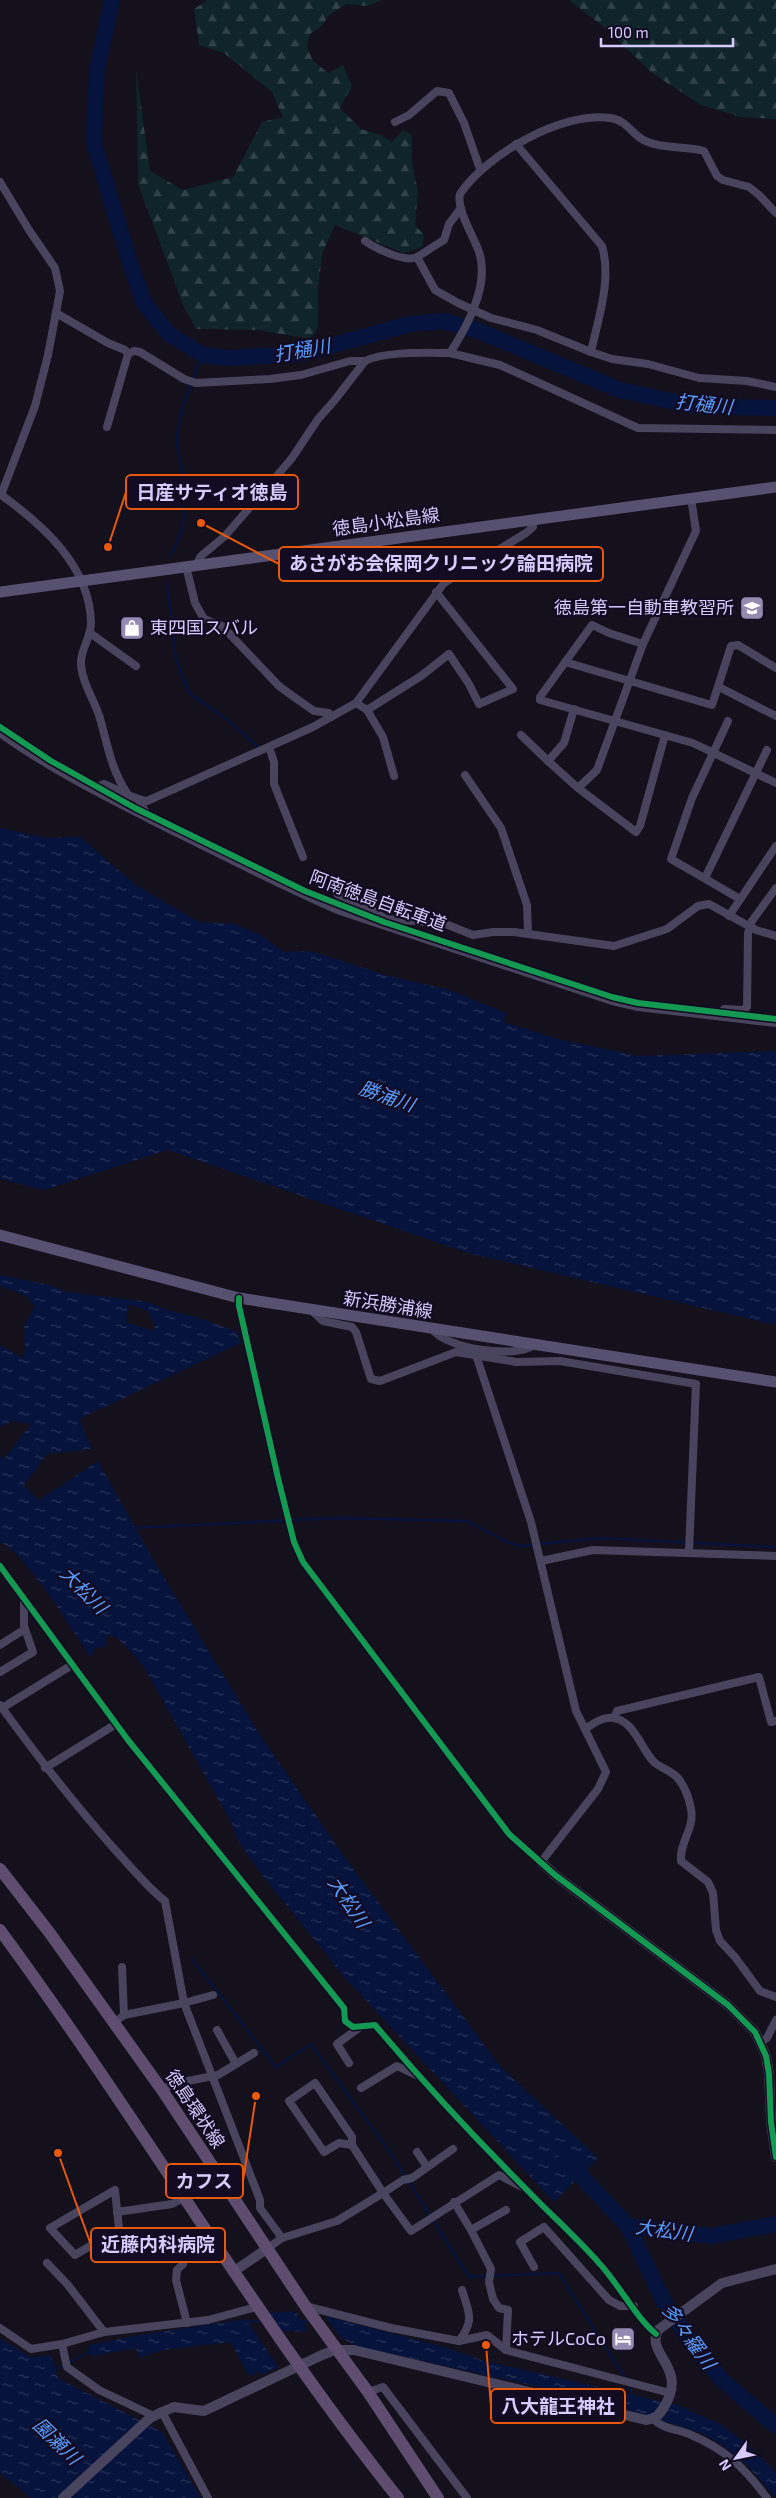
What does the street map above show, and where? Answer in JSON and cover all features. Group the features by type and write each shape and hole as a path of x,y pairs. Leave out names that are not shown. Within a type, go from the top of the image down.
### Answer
{"main road":[{"name":"徳島小松島線","path":"0,592 776,487"},
{"name":"新浜勝浦線","path":"0,1235 239,1298 775,1384"},
{"name":"徳島環状線","path":"0,1869 49,1932 162,2090 306,2308 335,2350 368,2392 438,2498"},
{"path":"0,1930 94,2061 280,2342 398,2498"}],"street":[{"path":"395,122 408,115 437,91 449,93 464,123 480,169"},
{"path":"452,351 472,311 482,265 480,253 458,199 460,194 480,169 516,144 571,120 616,119 625,123 647,142 704,152 717,176 723,180 749,188 759,195 776,213"},
{"path":"516,144 602,246 604,253 604,295 591,352"},
{"path":"0,182 29,230 56,268 60,291 35,406 0,494 40,525 74,566 82,580 90,609 90,633 82,656 85,681 98,713 115,772 127,793"},
{"path":"365,240 376,248 393,254 412,258 417,257 444,240 449,224 461,208"},
{"path":"417,257 434,290 472,311 491,318 537,330 612,359 648,364 699,378 747,381 776,387"},
{"path":"56,313 108,343 125,350 128,354"},
{"path":"107,427 128,354 134,351 140,352 184,379 196,383 270,379 315,371 350,361 366,361 388,356 452,351 500,365 638,428 776,430"},
{"path":"331,717 329,713 314,711 294,697 280,686 222,626 204,619 195,603 191,566 225,536 281,471 318,419 366,361"},
{"path":"578,788 597,770 643,644 696,531 691,498"},
{"path":"93,789 104,784 127,793 138,800 147,802 268,747 356,703 444,583 526,534 533,527 531,520"},
{"path":"367,710 421,676 449,654 469,684 479,704 513,689 436,592"},
{"path":"643,644 609,633 592,625 540,697 540,700 616,719 693,743 776,783"},
{"path":"90,633 136,666"},
{"path":"565,662 712,705 731,646 738,645 776,668"},
{"path":"719,688 776,716"},
{"path":"356,703 367,710 383,737 394,776"},
{"path":"548,761 564,743 574,709"},
{"path":"728,721 692,798 671,859 740,899"},
{"path":"0,733 136,814 299,894 612,1001 638,1007 776,1023"},
{"path":"521,735 578,788 636,832 640,826 665,735"},
{"path":"268,747 274,762 274,784 303,857"},
{"path":"705,878 767,750"},
{"path":"465,775 501,828 527,905 528,934"},
{"path":"138,800 151,820"},
{"path":"729,916 776,846"},
{"path":"720,1016 724,1009 743,1010 747,1007 750,926 776,888"},
{"path":"337,894 376,912 384,923"},
{"path":"384,923 437,922 473,935 504,931 614,946 671,926 698,906 709,904 729,916 776,936"},
{"path":"239,1298 239,1306 278,1478 294,1542 303,1562 509,1834 555,1875 744,2019 761,2042 769,2074 770,2122 776,2157"},
{"path":"310,1310 323,1321 352,1327 356,1332 371,1379 380,1381 456,1352 521,1351 534,1345"},
{"path":"432,1329 443,1339 475,1352 516,1362 560,1361 696,1384 689,1552"},
{"path":"475,1352 531,1522 576,1711 606,1772 604,1780 542,1862"},
{"path":"541,1561 593,1550 776,1556"},
{"path":"0,1566 116,1724 344,2008 345,2021 353,2027 375,2025 418,2075 525,2189 599,2262 634,2306 648,2328 656,2334"},
{"path":"0,1672 33,1652 25,1628 24,1599"},
{"path":"0,1645 25,1628"},
{"path":"72,1665 1,1706 46,1768 104,1837 154,1892 166,1901 173,1955 184,2003 260,2200 260,2208 282,2238"},
{"path":"614,1718 618,1711 759,1677 771,1722 776,1721"},
{"path":"585,1729 600,1720 614,1718 626,1723 655,1762 677,1777 684,1787 691,1809 691,1821 680,1852 681,1861 708,1882 713,1893 716,1930 720,1941 736,1957 760,1991 776,1997"},
{"path":"46,1768 116,1724"},
{"path":"122,1966 124,2015"},
{"path":"114,2023 124,2015 213,1995"},
{"path":"761,2042 767,2038 776,2020"},
{"path":"349,2063 337,2044 360,2026"},
{"path":"216,2030 236,2064"},
{"path":"162,2090 173,2084 212,2076 254,2053"},
{"path":"361,2088 397,2066 418,2075"},
{"path":"352,2145 339,2143 324,2152 289,2101 315,2083 352,2137 352,2145 383,2193 411,2231 499,2175 525,2189"},
{"path":"233,2272 282,2238 337,2220 403,2180 412,2178 453,2149"},
{"path":"417,2152 427,2166"},
{"path":"115,2190 118,2212 119,2229 75,2255 50,2228 115,2190"},
{"path":"118,2212 172,2204 184,2198"},
{"path":"454,2202 491,2269 488,2282 494,2299 499,2308 508,2310 506,2350"},
{"path":"247,2216 260,2208"},
{"path":"471,2230 506,2210"},
{"path":"534,2267 520,2242 544,2227 609,2300 620,2306 634,2306"},
{"path":"47,2263 68,2285 104,2332"},
{"path":"183,2264 177,2270 176,2280 187,2323"},
{"path":"64,2498 156,2415 174,2407 204,2411 297,2365 335,2350 354,2350 646,2420 655,2418 670,2396 672,2379 668,2366 657,2348 656,2334 663,2325 722,2283 776,2269"},
{"path":"459,2341 467,2331 471,2320 462,2290"},
{"path":"306,2308 390,2328 459,2341 488,2335 506,2350 670,2396"},
{"path":"0,2328 31,2348 62,2344 104,2332 208,2320 258,2310"},
{"path":"62,2344 67,2367 99,2390 156,2415 208,2498"},
{"path":"368,2392 383,2387 467,2498"},
{"path":"655,2418 663,2426 689,2434 741,2464 767,2498"}],"green space":[{"path":"208,0 382,0 368,6 346,4 328,16 323,25 310,34 307,47 313,61 328,73 343,65 352,86 340,108 361,129 381,135 392,142 403,130 412,135 412,164 418,191 415,225 424,235 422,247 404,253 335,225 322,254 318,290 318,328 310,339 257,330 196,329 184,307 138,184 136,69 150,171 183,190 233,177 262,122 283,117 272,92 224,53 199,45 194,9"},
{"path":"569,0 776,0 776,119 740,117 701,105 652,73 604,27"}],"water":[{"name":"勝浦川","path":"0,828 47,838 80,837 136,885 199,922 235,924 259,934 284,952 311,951 389,976 450,990 506,1013 504,1022 558,1039 639,1056 776,1051 776,1325 468,1253 168,1150 44,1190 0,1179"},
{"path":"0,1275 50,1285 68,1292 148,1302 237,1332 241,1343 79,1419 92,1449 47,1454 24,1485 38,1501 98,1461 154,1561 260,1735 343,1855 500,2066 598,2158 554,2202 344,1977 258,1870 237,1839 232,1824 144,1667 118,1638 106,1635 106,1646 95,1648 91,1658 34,1575 21,1559 0,1543 0,1454 3,1460 31,1424 13,1421 0,1427 0,1345 23,1358 25,1349 24,1326 35,1306 26,1296 0,1286","holes":["129,1304 147,1311 155,1326 153,1331 126,1322"]},
{"path":"295,2311 307,2328 306,2332 282,2331 270,2313"},
{"path":"325,2316 448,2348 481,2360 677,2405 719,2423 747,2444 776,2472 776,2498 746,2464 721,2444 701,2433 639,2413 539,2387 360,2347 341,2338"},
{"path":"246,2319 278,2367 262,2375 259,2371 253,2376 247,2373 231,2342 162,2350 139,2358 136,2348 93,2356 87,2350 90,2345 139,2335"},
{"name":"園瀬川","path":"0,2338 30,2357 51,2355 58,2378 162,2432 201,2498 31,2498 0,2473"}],"waterway":[{"name":"打樋川","path":"112,0 97,70 94,143 144,303 169,334 203,355 228,358 301,354 410,324 444,321 479,331 620,390 694,406 776,408"},
{"path":"170,556 182,526 186,495 178,453 178,429 186,397 203,355"},
{"path":"167,582 176,660 189,693 228,720 258,747"},
{"path":"132,1528 338,1518 467,1521 509,1543 521,1546 600,1538 776,1547"},
{"path":"192,1959 276,2067 311,2044 392,2155 469,2277 559,2273 625,2378"},
{"name":"多々羅川","path":"566,2160 628,2226 664,2302 696,2349 723,2381 776,2426"},
{"name":"大松川","path":"628,2226 711,2236 776,2224"},
{"path":"245,2322 261,2321"},
{"path":"299,2321 311,2322"},
{"path":"52,2371 90,2352"},
{"path":"629,2385 633,2396"}],"cycle path":[{"name":"阿南徳島自転車道","path":"0,727 51,761 135,808 305,891 384,922 612,997 638,1003 776,1019"},
{"path":"239,1298 239,1306 278,1478 294,1542 303,1562 509,1834 555,1875 728,2005 755,2032 766,2056 769,2074 771,2122 776,2157"},
{"path":"0,1566 128,1740 344,2008 345,2021 353,2027 375,2025 468,2130 599,2263 641,2319 656,2334"}],"place":[{"name":"あさがお会保岡クリニック論田病院","path":"201,523"},
{"name":"日産サティオ徳島","path":"108,547"},
{"name":"徳島第一自動車教習所","path":"752,608"},
{"name":"東四国スバル","path":"132,628"},
{"name":"カフス","path":"256,2096"},
{"name":"近藤内科病院","path":"58,2153"},
{"name":"ホテルCoCo","path":"623,2339"},
{"name":"八大龍王神社","path":"486,2345"}]}
